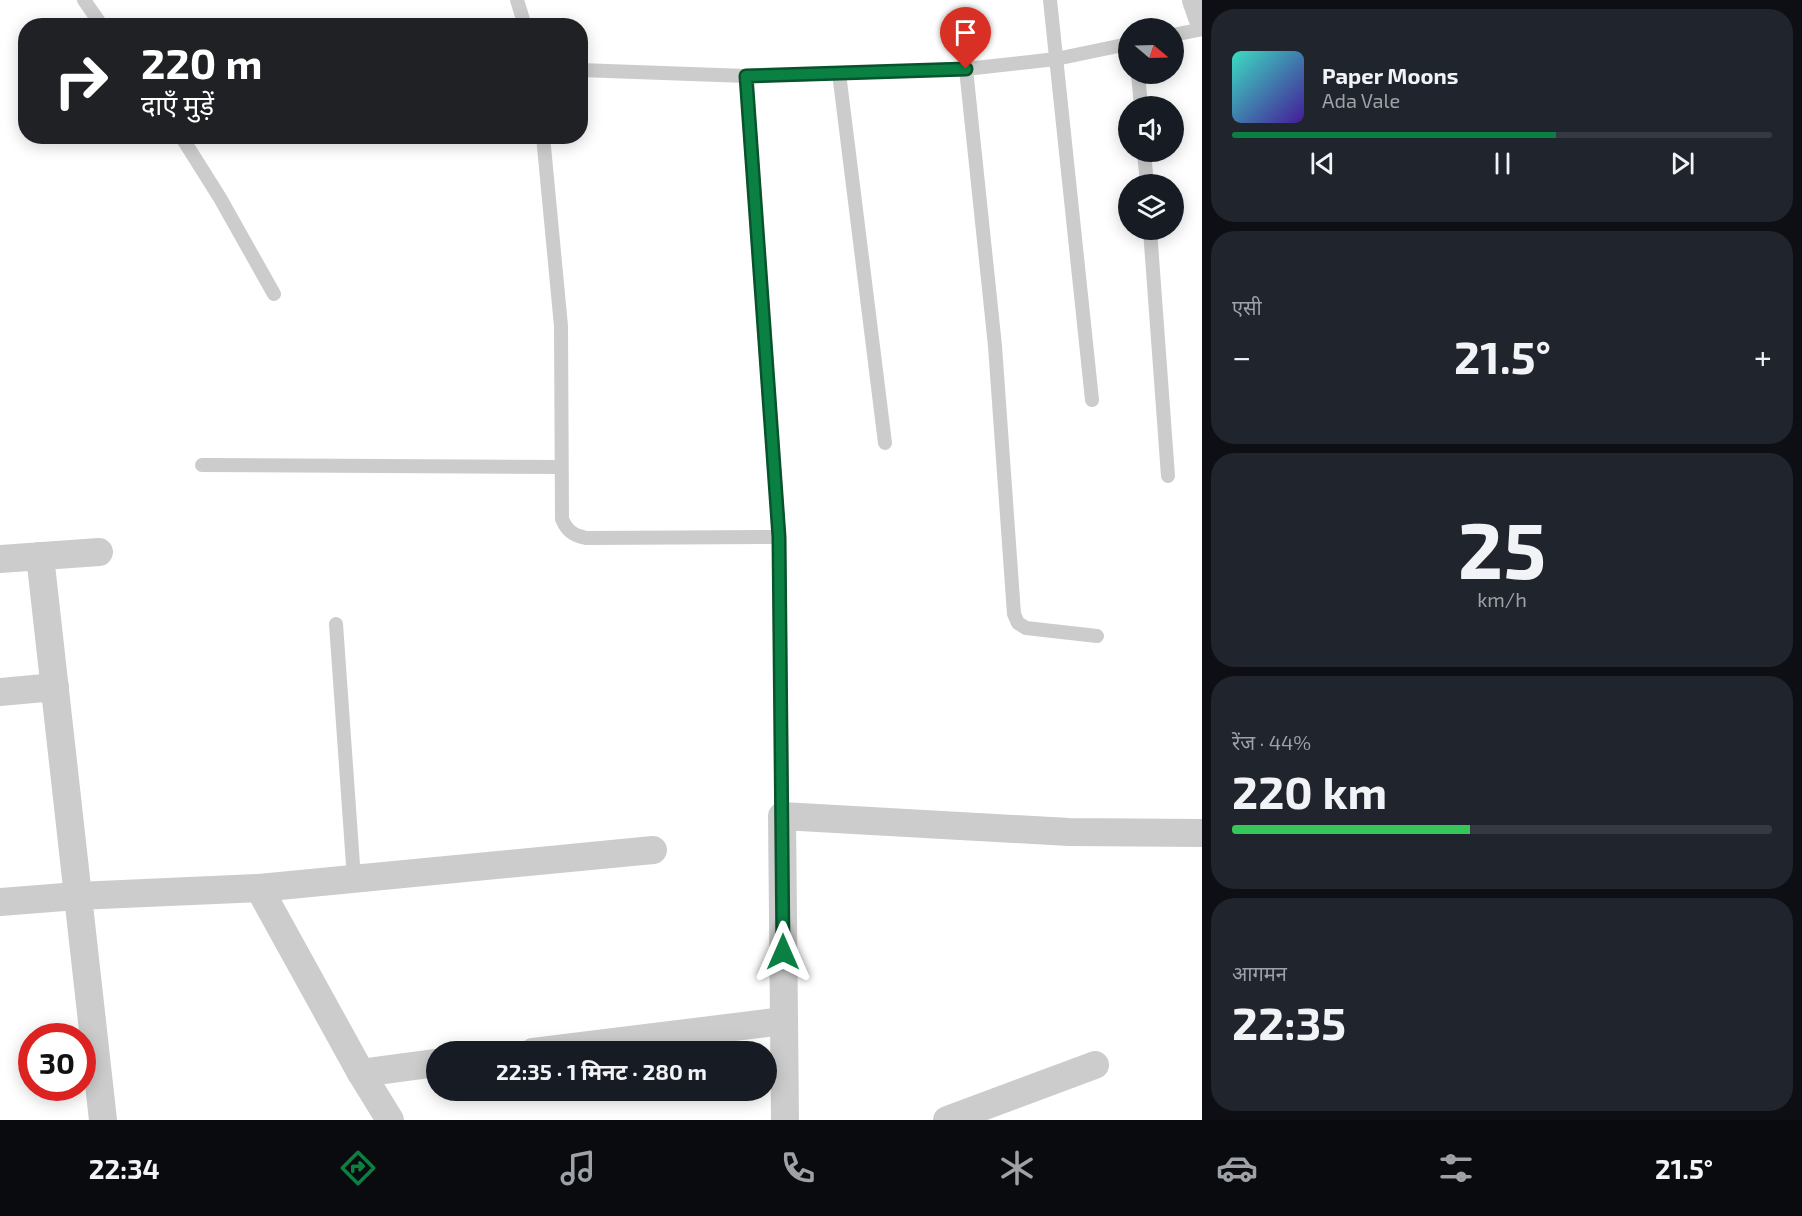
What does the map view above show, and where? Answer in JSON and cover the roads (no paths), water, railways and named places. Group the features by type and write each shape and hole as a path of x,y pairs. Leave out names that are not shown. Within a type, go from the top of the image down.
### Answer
{"street":[{"path":"1196,0 1202,17"},
{"path":"0,559 99,552"},
{"path":"40,556 103,1120"},
{"path":"0,692 55,687"},
{"path":"785,1120 782,816 1069,832 1202,833"},
{"path":"0,902 259,888 652,850"},
{"path":"259,888 390,1120"},
{"path":"621,1041 783,1021"},
{"path":"361,1072 426,1064"},
{"path":"947,1120 1095,1065"}],"lane":[{"path":"84,0 96,18"},
{"path":"517,0 523,18"},
{"path":"1050,0 1092,400"},
{"path":"1184,33 1202,29"},
{"path":"588,70 746,76 966,69 1056,59 1118,46"},
{"path":"966,69 995,346 1014,614 1018,623 1026,628 1097,636"},
{"path":"839,73 885,443"},
{"path":"746,76 779,537 782,816"},
{"path":"186,144 220,198 274,294"},
{"path":"544,144 561,326 562,519 566,529 575,536 586,538 779,537"},
{"path":"1151,240 1168,476"},
{"path":"202,465 561,467"},
{"path":"336,624 354,879"}]}
